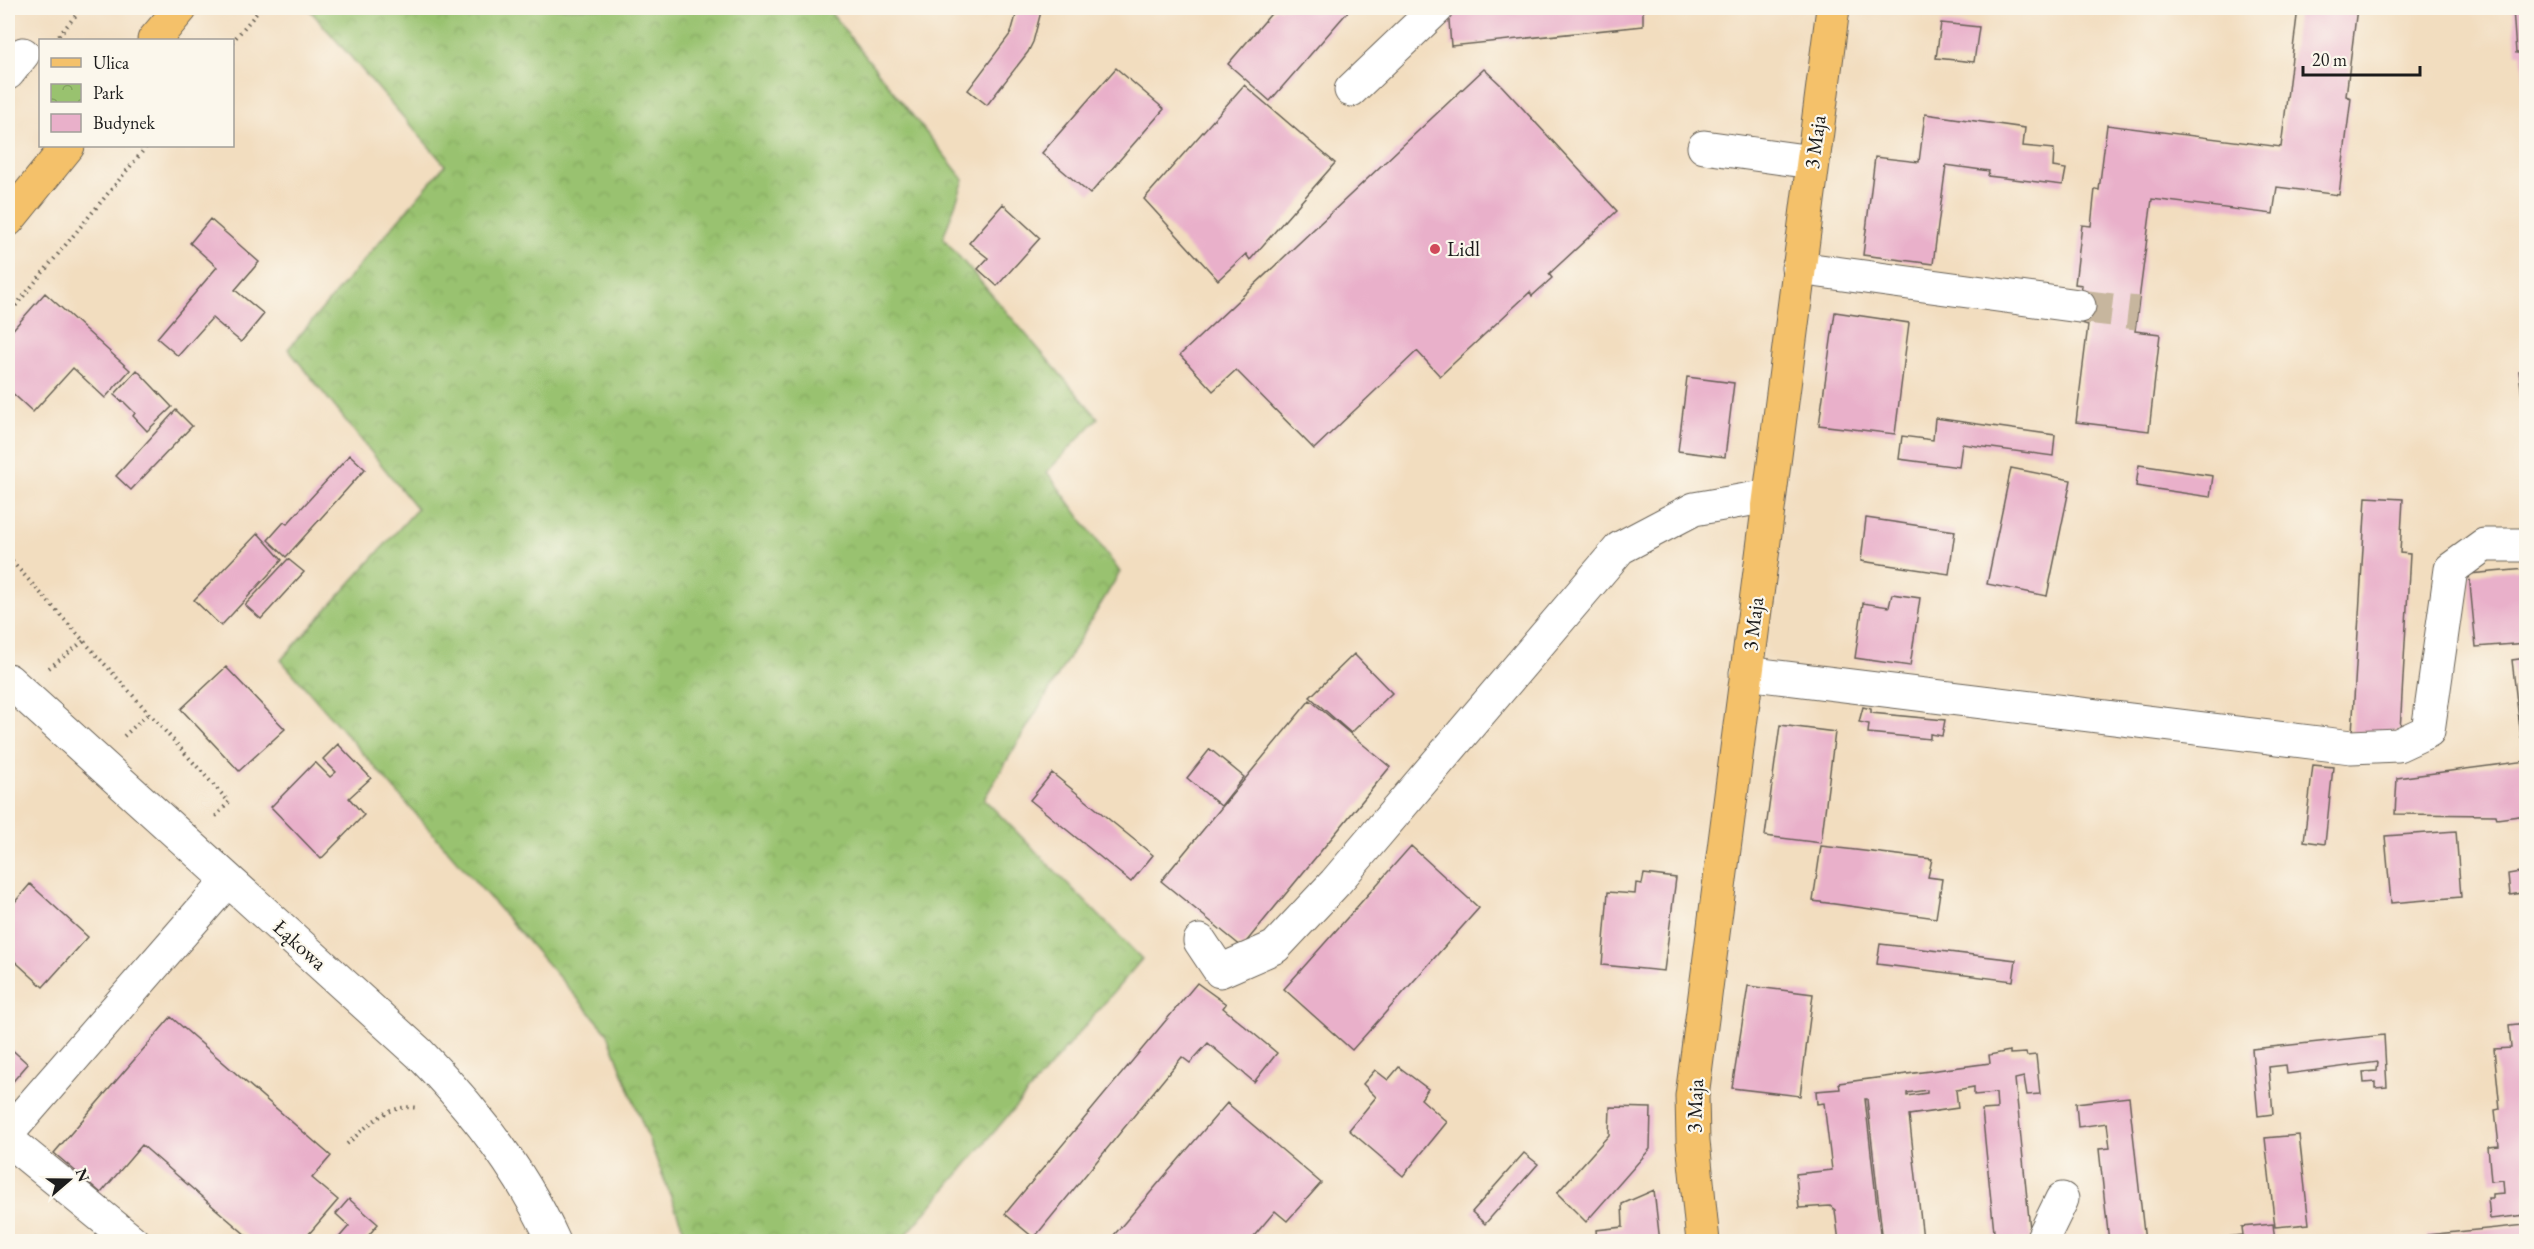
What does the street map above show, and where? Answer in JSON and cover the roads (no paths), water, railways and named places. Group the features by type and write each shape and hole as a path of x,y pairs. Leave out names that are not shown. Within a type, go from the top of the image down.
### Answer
{"main road":[{"path":"155,39 181,8"},
{"name":"3 Maja","path":"1703,1242 1693,1141 1692,1096 1833,8"},
{"path":"8,220 67,147"}],"street":[{"path":"1350,90 1437,8"},
{"path":"1704,147 1812,162"},
{"path":"1798,268 2079,306"},
{"path":"1200,941 1220,971 1275,947 1335,883 1620,548 1694,509 1769,496"},
{"path":"1746,673 2351,747 2398,745 2428,731 2451,569 2484,545 2526,545"},
{"name":"Łąkowa","path":"8,680 419,1053 463,1098 500,1148 538,1207 554,1242"},
{"path":"8,1133 228,880"},
{"path":"8,1140 133,1242"},
{"path":"2041,1242 2062,1199"}],"tunnel":[{"path":"2079,306 2137,313"}],"place":[{"name":"Lidl","path":"1435,249"}]}
